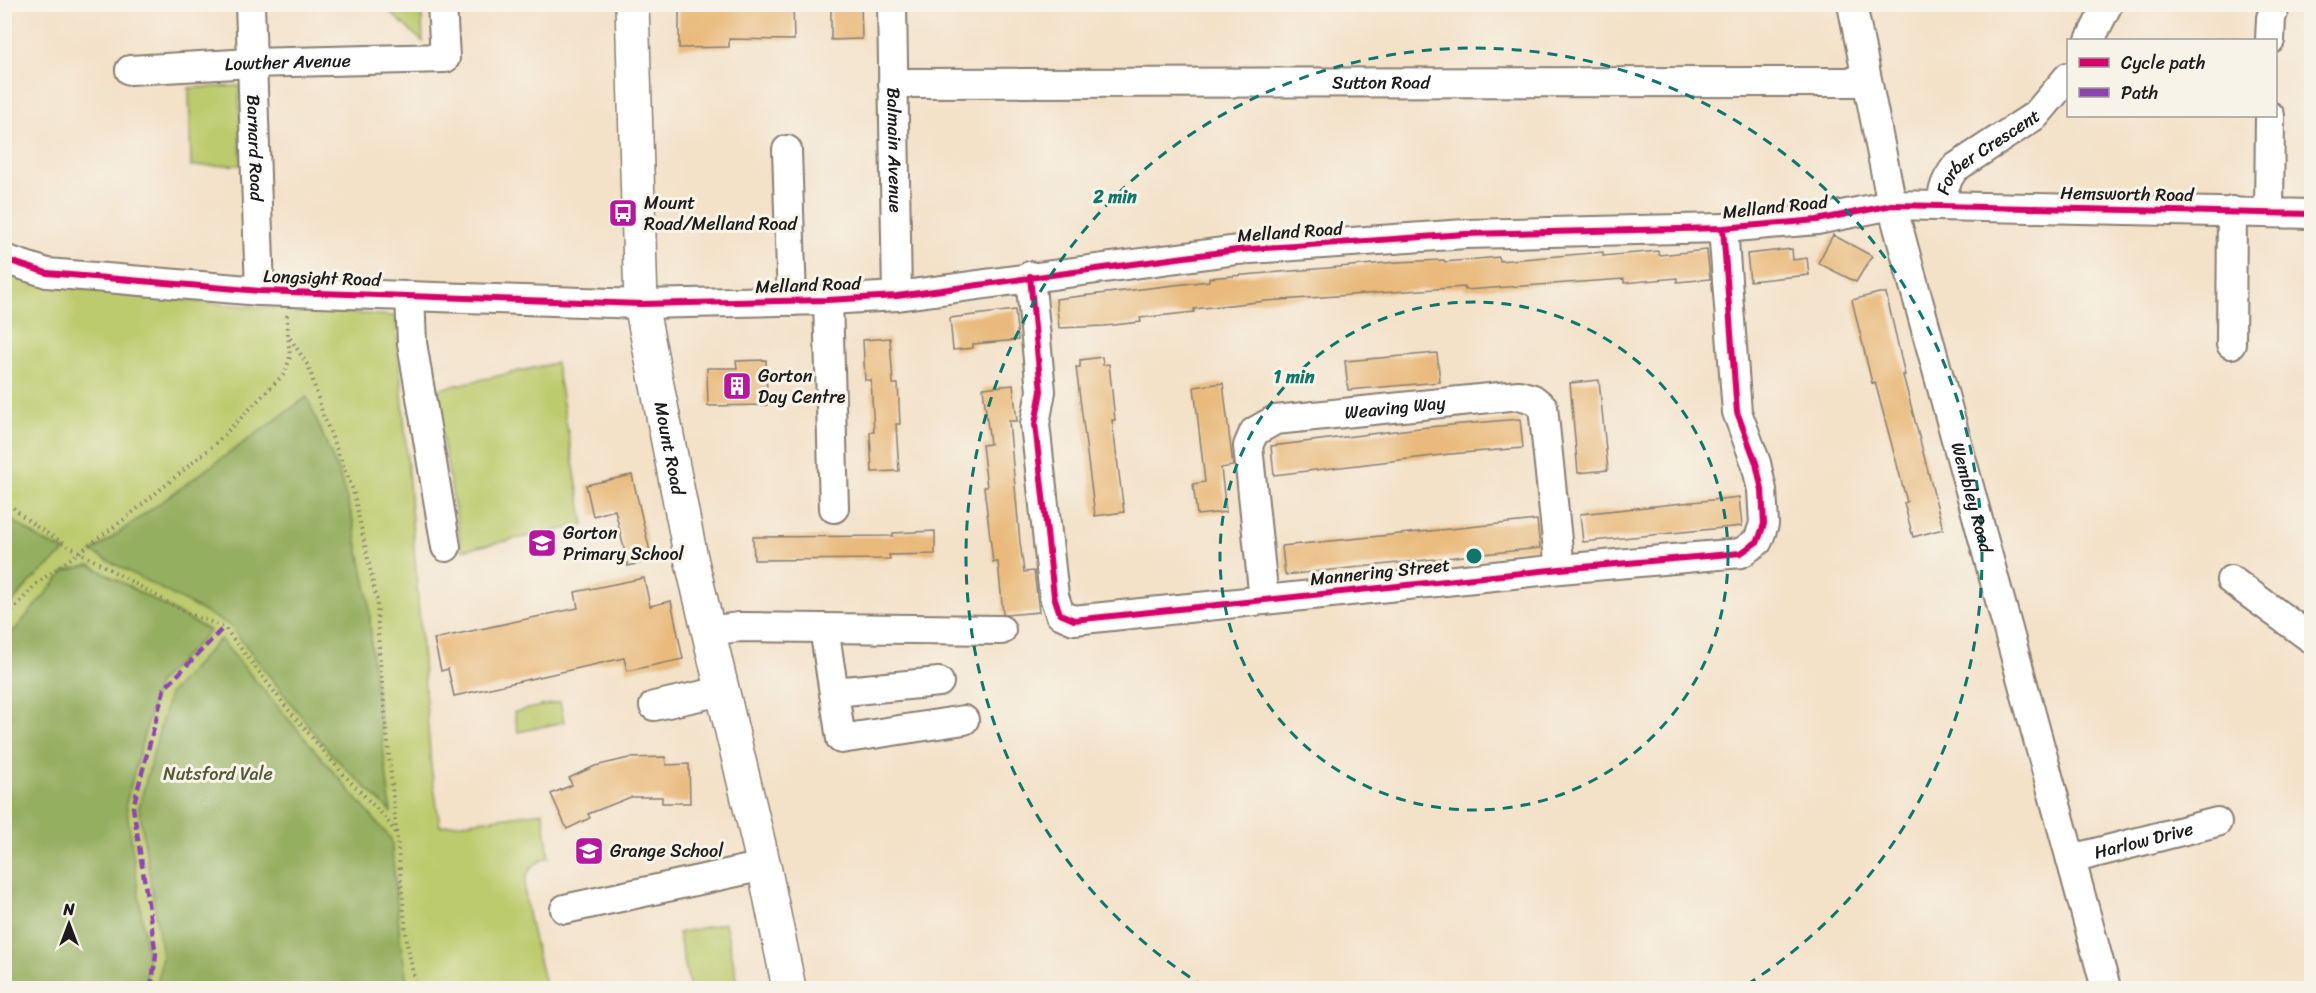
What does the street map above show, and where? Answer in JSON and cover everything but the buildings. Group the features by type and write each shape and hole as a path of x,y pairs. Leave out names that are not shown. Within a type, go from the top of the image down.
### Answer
{"main road":[{"name":"Mount Road","path":"632,4 641,304 669,456 764,866 789,988"}],"street":[{"name":"Barnard Road","path":"250,4 252,63 273,291"},
{"name":"Lowther Avenue","path":"130,70 252,63 445,58 442,4"},
{"name":"Balmain Avenue","path":"892,4 897,296"},
{"name":"Wembley Road","path":"1852,4 1892,205 2106,988"},
{"path":"2090,39 2108,4"},
{"path":"2270,39 2271,18 2276,4"},
{"name":"Forber Crescent","path":"1942,205 1946,179 1955,168 2036,115 2067,78"},
{"name":"Sutton Road","path":"893,83 1867,82"},
{"path":"2269,213 2270,117"},
{"path":"787,150 792,301"},
{"name":"Melland Road","path":"641,304 828,300 897,296 1030,276 1260,248 1465,234 1724,228 1817,220 1892,205 1942,205"},
{"name":"Hemsworth Road","path":"1942,205 2312,214"},
{"path":"2231,344 2232,211"},
{"name":"Mannering Street","path":"1030,276 1041,391 1035,424 1054,596 1060,614 1074,620 1560,569 1740,553 1758,541 1764,524 1762,490 1756,463 1737,412 1724,228"},
{"name":"Longsight Road","path":"4,259 47,273 273,291 641,304"},
{"path":"410,296 412,343 446,547"},
{"path":"828,300 834,508"},
{"name":"Weaving Way","path":"1264,600 1248,446 1254,432 1275,420 1424,404 1519,395 1533,399 1543,407 1560,569"},
{"path":"2231,580 2312,639"},
{"path":"708,631 739,627 1001,630"},
{"path":"824,628 841,739 964,720"},
{"path":"834,692 939,682"},
{"path":"654,706 722,691"},
{"name":"Harlow Drive","path":"2071,859 2217,822"},
{"path":"565,909 764,866"}],"path":[{"path":"4,620 36,584 142,505 215,444 285,372 290,357 288,335 273,291"},
{"path":"288,335 309,366 323,415 353,490 378,601 379,651 407,943 416,988"},
{"path":"4,500 35,526 79,552 185,612 224,627 280,699 343,774 384,816 398,837"}],"green space":[{"path":"382,5 421,5 423,42"},
{"path":"239,86 241,165 191,166 189,88"},
{"name":"Nutsford Vale","path":"5,274 150,297 396,316 431,766 440,826 543,812 549,857 532,867 526,878 525,887 528,915 546,988 5,988"},
{"path":"556,363 584,525 462,550 434,390"},
{"path":"307,397 340,476 353,521 369,601 372,658 391,812 331,754 229,625 92,552"},
{"path":"5,515 43,541 66,551 32,580 5,611"},
{"path":"90,565 210,631 158,683 126,803 148,960 145,988 5,988 5,641 65,571"},
{"path":"220,639 391,839 400,938 408,988 157,988 162,956 139,807 169,694"},
{"path":"560,702 564,722 518,732 514,712"},
{"path":"725,923 739,988 690,988 678,933"}],"marked path":[{"path":"151,988 156,955 133,807 164,689 224,627"}],"cycle path":[{"path":"4,259 47,273 260,291 641,304 828,300 897,296 1237,250 1465,234 1723,228 1817,220 1892,205 2312,214"},
{"path":"1030,276 1041,391 1035,424 1054,596 1060,614 1074,620 1560,569 1741,553 1758,541 1764,524 1762,490 1756,463 1737,412 1723,228"}],"place":[{"name":"Mount Road/Melland Road","path":"623,213"},
{"name":"Gorton Day Centre","path":"737,386"},
{"name":"Gorton Primary School","path":"542,543"},
{"name":"Grange School","path":"589,851"}]}
